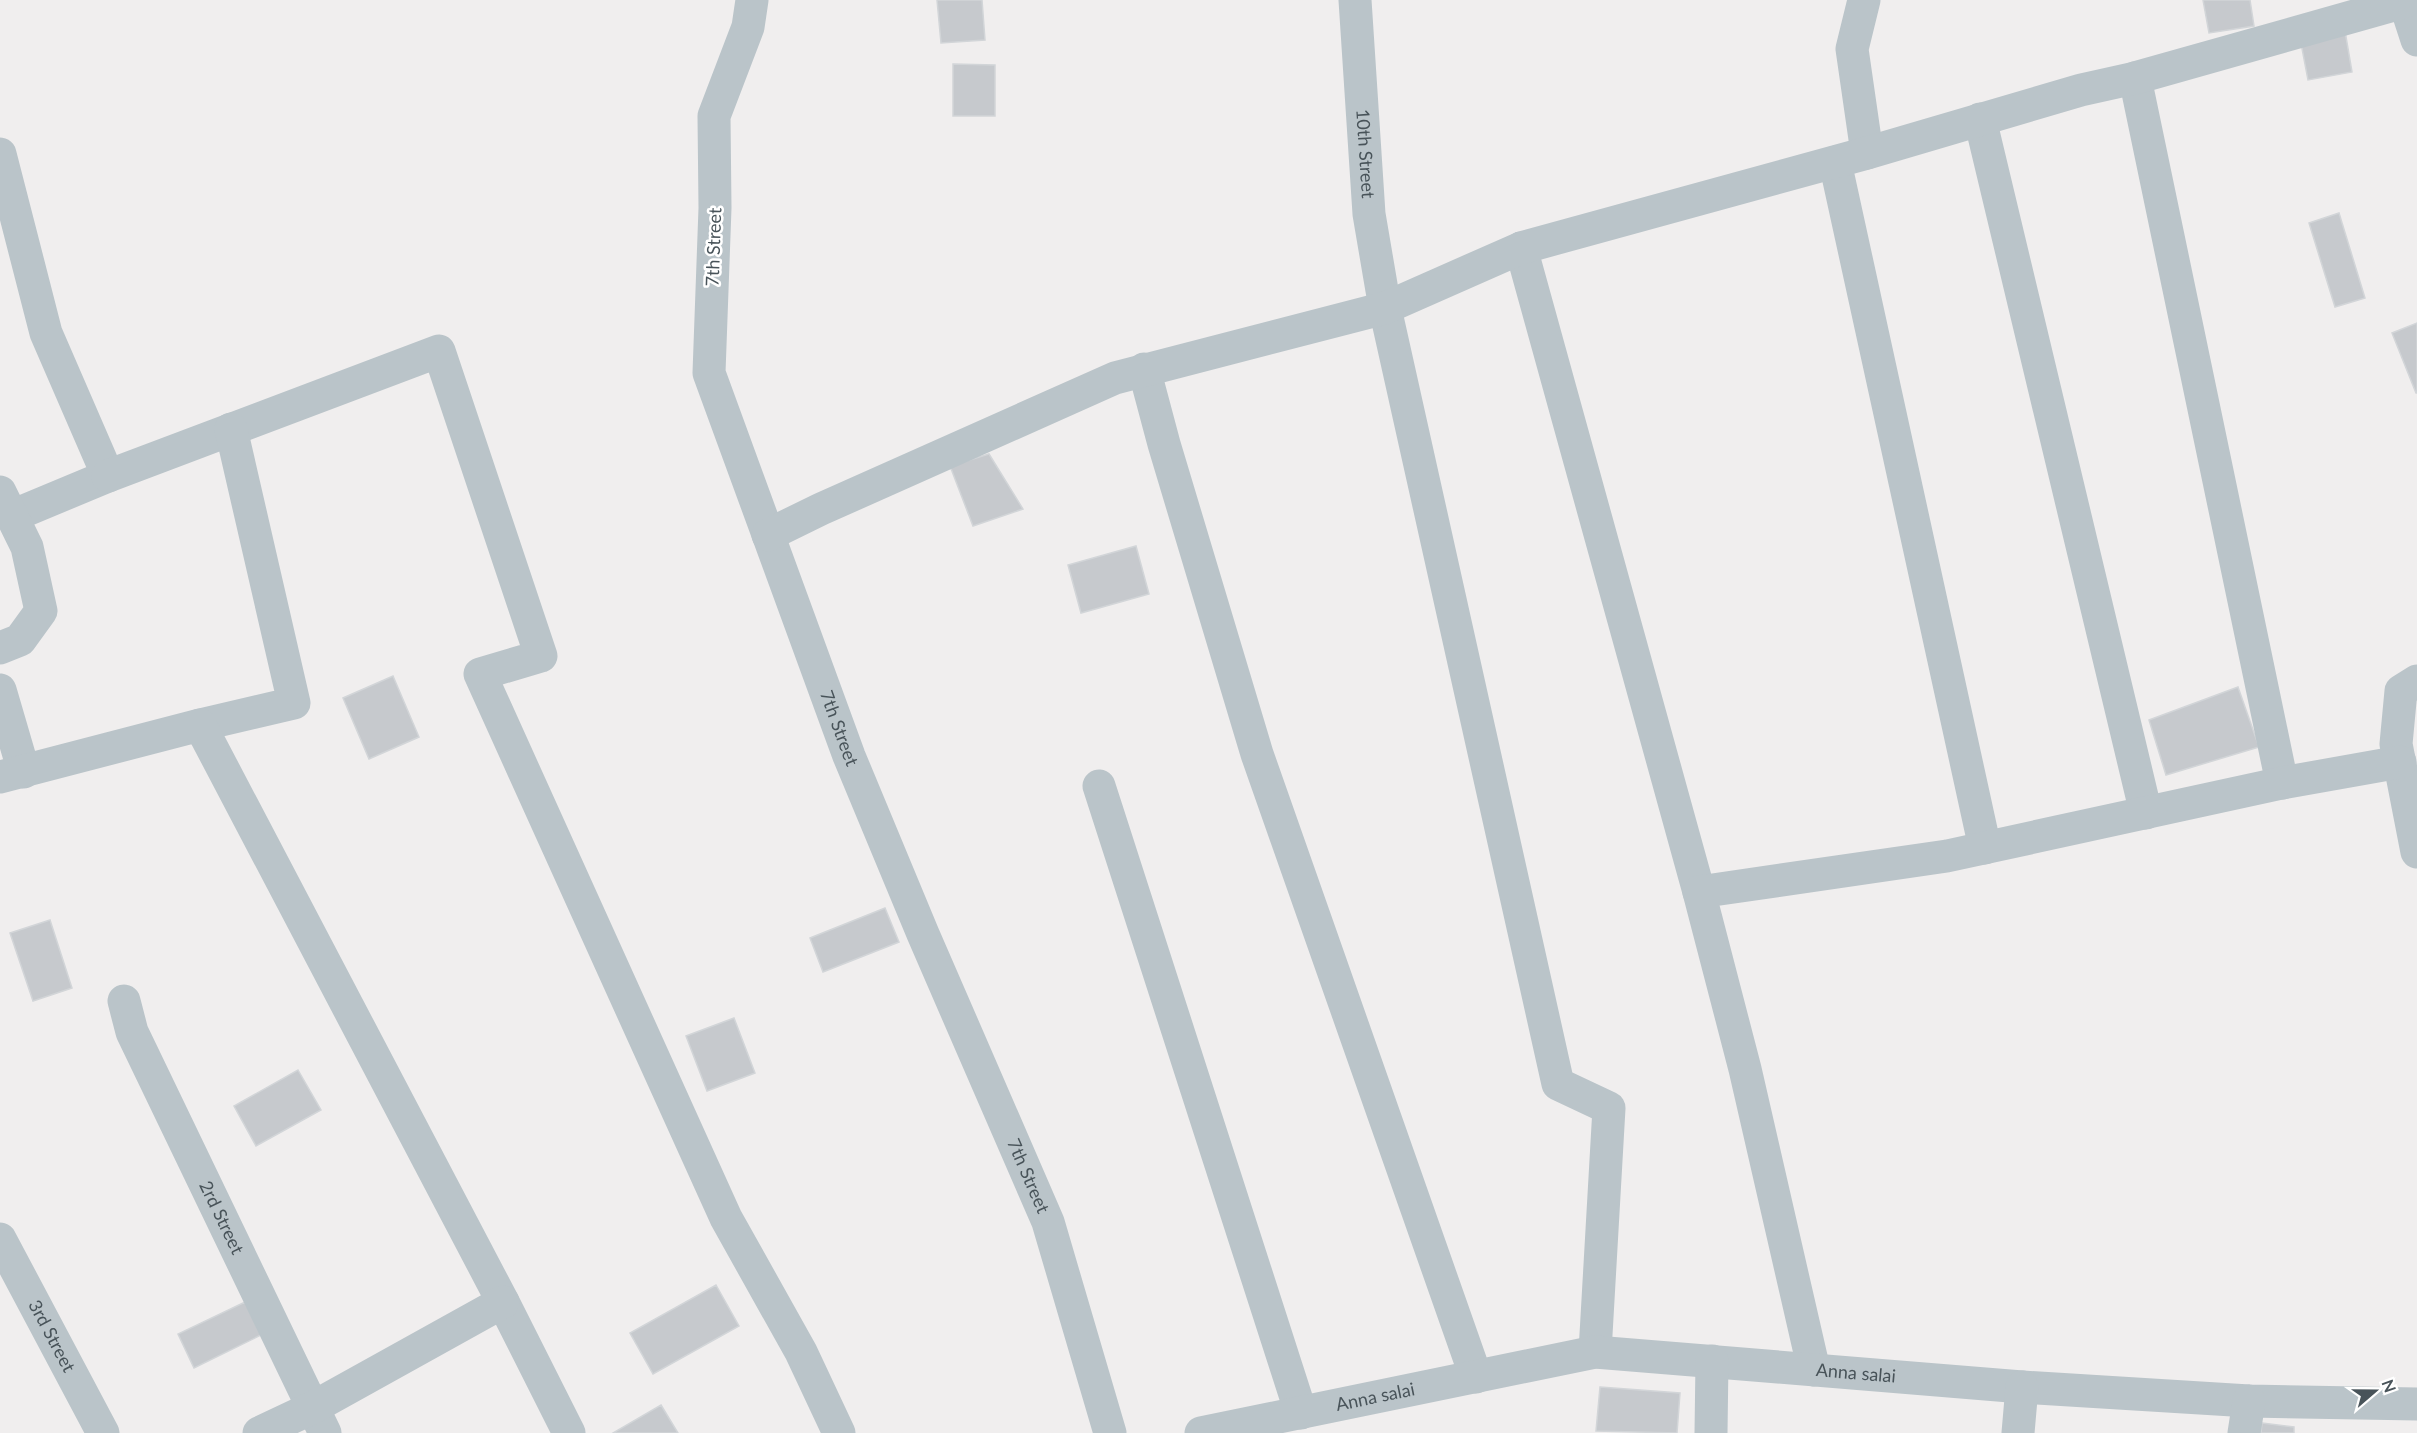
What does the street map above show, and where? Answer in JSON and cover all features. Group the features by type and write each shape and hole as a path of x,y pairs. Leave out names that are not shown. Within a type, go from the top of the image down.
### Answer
{"street":[{"name":"7th Street","path":"752,0 748,27 714,116 715,208 709,373 849,756 923,934 1048,1222 1110,1433"},
{"name":"10th Street","path":"1355,0 1369,214 1385,308 1558,1084 1609,1108 1595,1352"},
{"path":"1864,0 1852,49 1868,153"},
{"path":"768,535 821,509 1115,378 1385,308 1521,248 1868,153 2081,90 2135,78 2404,1 2417,40"},
{"path":"2135,78 2282,783"},
{"path":"1980,119 2146,813"},
{"path":"0,154 46,333 108,476"},
{"path":"1835,162 1986,848"},
{"path":"1521,248 1699,892 1745,1069 1814,1370"},
{"path":"0,648 20,640 41,611 27,547 6,504 108,476 439,351 541,656 480,674 726,1218 801,1352 839,1433"},
{"path":"1144,369 1164,444 1257,754 1476,1377"},
{"path":"0,690 12,774 294,703 231,429"},
{"path":"2417,681 2401,691 2397,744 2417,852"},
{"path":"200,726 569,1433"},
{"path":"1699,892 1947,856 2282,783 2400,762"},
{"path":"1099,786 1301,1413"},
{"name":"2rd Street","path":"124,1001 132,1032 319,1420"},
{"name":"3rd Street","path":"0,1239 103,1433"},
{"path":"259,1433 319,1420 502,1302"},
{"name":"Anna salai","path":"1202,1433 1595,1352 2022,1387 2247,1417 2417,1404"},
{"path":"1711,1433 1712,1361"},
{"path":"2018,1433 2022,1387"}],"building":[{"path":"937,0 982,0 985,40 941,43"},
{"path":"2203,0 2250,0 2254,26 2209,33"},
{"path":"2345,31 2352,72 2308,80 2300,38"},
{"path":"953,64 995,65 995,116 953,116"},
{"path":"2339,213 2365,298 2335,307 2309,223"},
{"path":"2417,323 2417,393 2416,393 2392,333"},
{"path":"989,454 1023,509 973,526 950,466"},
{"path":"1136,546 1149,594 1081,613 1068,565"},
{"path":"393,676 419,737 369,759 343,698"},
{"path":"2238,687 2259,747 2166,775 2149,720"},
{"path":"885,908 899,942 823,972 810,938"},
{"path":"50,920 72,988 33,1001 10,933"},
{"path":"734,1018 755,1073 707,1091 686,1036"},
{"path":"298,1070 321,1110 256,1146 234,1106"},
{"path":"716,1285 739,1326 653,1374 630,1333"},
{"path":"245,1302 261,1335 194,1368 178,1334"},
{"path":"1600,1387 1680,1393 1677,1433 1596,1431"},
{"path":"661,1405 678,1433 613,1433"},
{"path":"2262,1423 2294,1427 2294,1433 2261,1433"}]}
